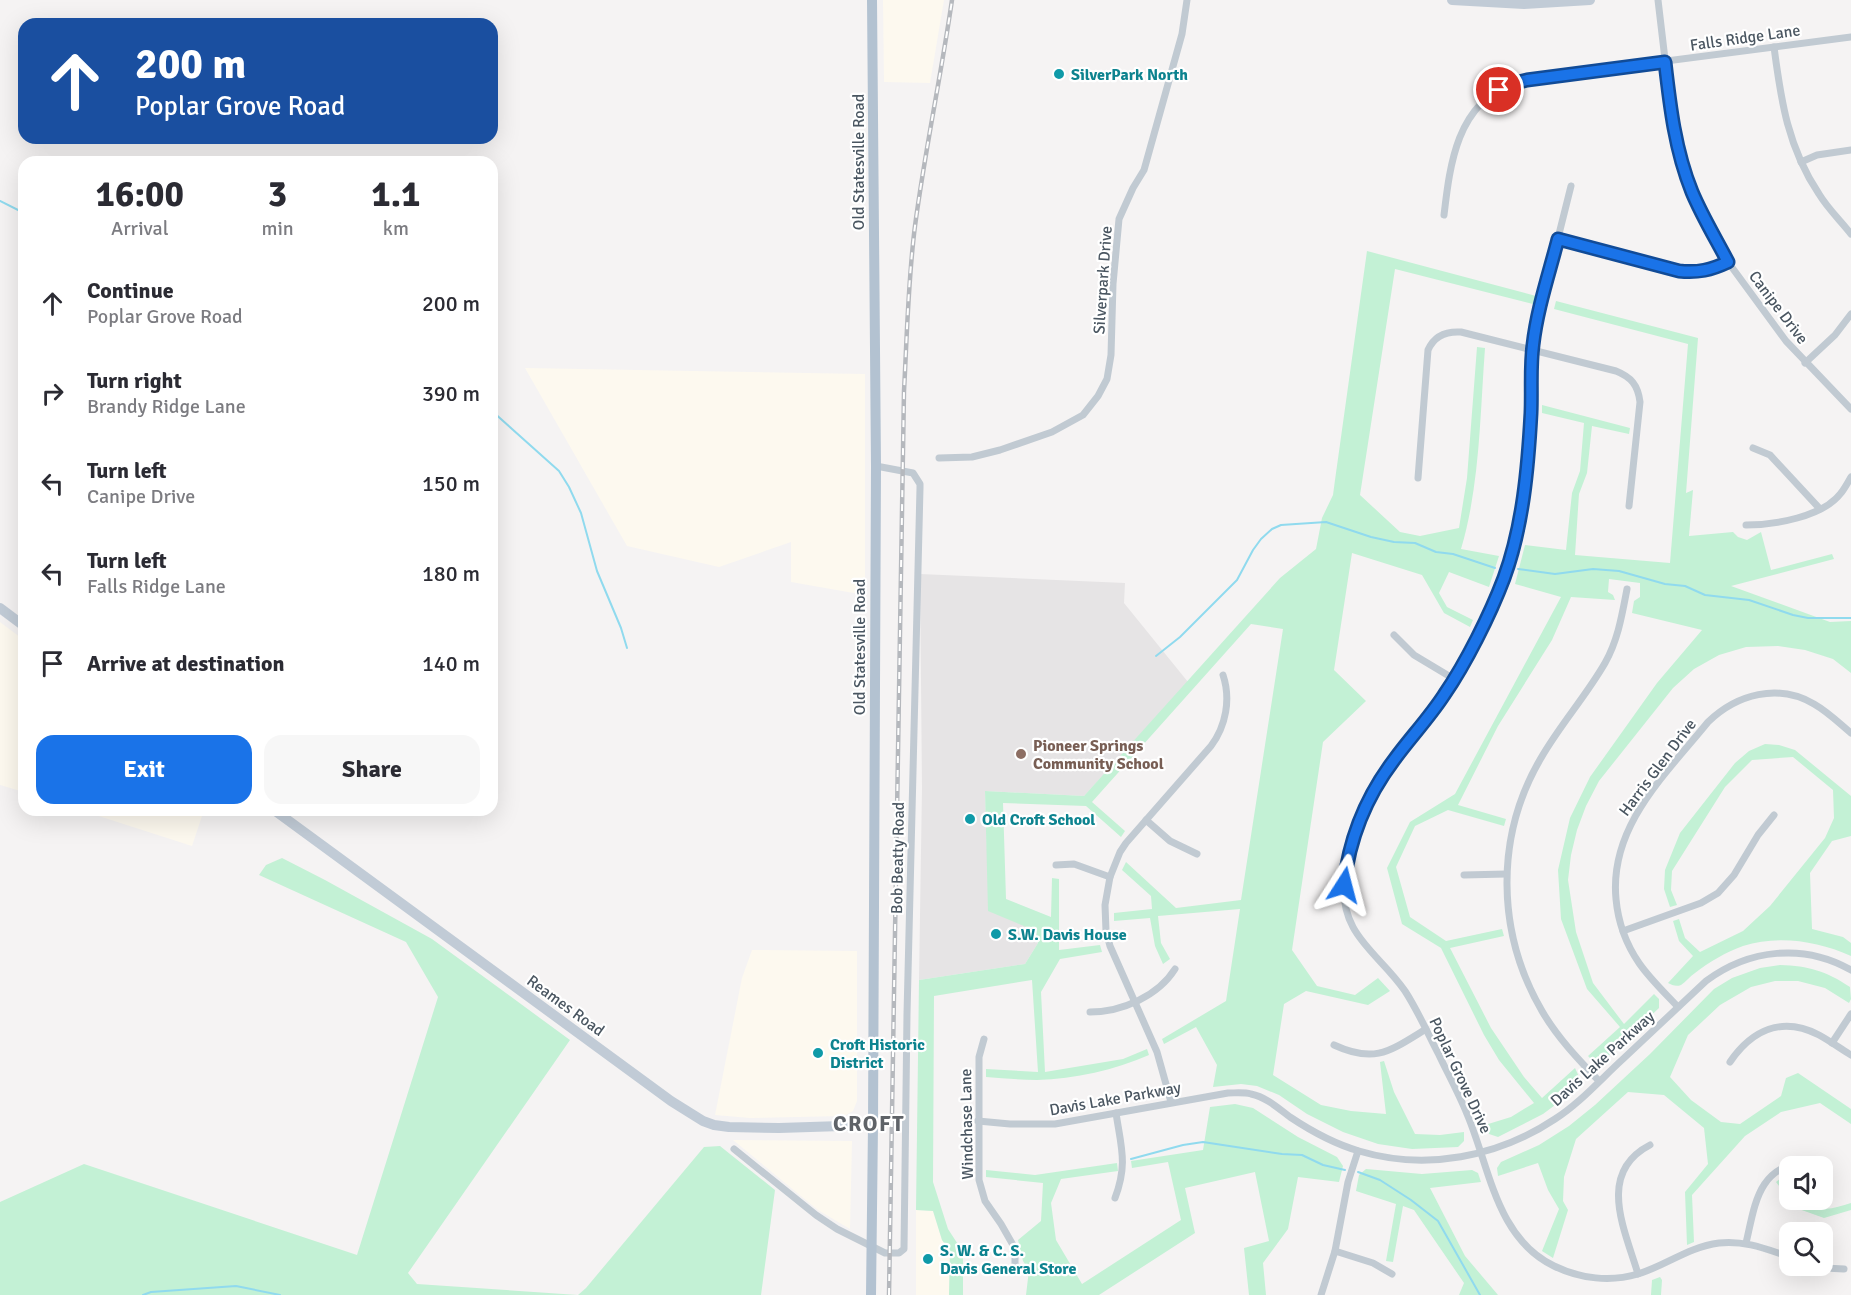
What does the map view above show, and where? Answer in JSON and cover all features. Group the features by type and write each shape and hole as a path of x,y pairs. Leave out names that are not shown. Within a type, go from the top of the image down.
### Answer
{"main road":[{"name":"Old Statesville Road","path":"871,1295 876,466 872,0"},
{"path":"1452,0 1524,4 1590,0"},
{"path":"0,608 18,622"},
{"name":"Reames Road","path":"282,816 703,1121 729,1127 873,1125"}],"street":[{"name":"Silverpark Drive","path":"939,458 972,457 1052,432 1083,415 1098,396 1107,379 1111,355 1113,284 1119,219 1144,170 1182,34 1187,0"},
{"name":"Canipe Drive","path":"1658,0 1673,127 1681,162 1701,211 1728,262 1786,341 1851,409"},
{"name":"Falls Ridge Lane","path":"1444,215 1456,144 1466,124 1488,98 1511,84 1851,37"},
{"path":"1774,47 1785,120 1801,162 1818,194 1851,234"},
{"path":"1801,162 1817,155 1851,150"},
{"name":"Poplar Grove Drive","path":"1571,186 1536,326 1532,351 1528,458 1514,544 1504,578 1492,606 1445,694 1394,759 1376,788 1354,834 1346,866 1345,907 1354,931 1397,979 1408,996 1466,1109 1509,1226 1527,1248 1541,1260 1558,1268 1601,1279 1638,1274 1694,1249 1722,1243 1746,1243 1779,1254"},
{"path":"1558,239 1679,271 1697,273 1728,262"},
{"path":"1805,363 1835,335 1851,314"},
{"path":"1418,478 1428,350 1432,341 1444,333 1461,332 1616,371 1629,377 1636,386 1640,402 1629,506"},
{"path":"1753,448 1770,455 1820,509"},
{"name":"Bob Beatty Road","path":"872,1248 885,1253 899,1253 902,1252 904,1246 907,1004 920,488 913,473 876,466"},
{"path":"1746,525 1767,525 1805,516 1840,495 1851,477"},
{"path":"1599,1081 1559,1037 1531,992 1513,937 1506,874 1513,826 1526,786 1548,745 1605,662 1616,636 1627,589"},
{"path":"1394,634 1414,656 1454,679"},
{"path":"1171,1102 1158,1052 1110,946 1106,931 1105,905 1110,877 1126,843 1220,733 1226,700 1223,675"},
{"name":"Harris Glen Drive","path":"1678,1007 1638,961 1623,931 1616,904 1615,876 1621,844 1628,827 1648,795 1718,712 1751,696 1788,694 1813,703 1851,733"},
{"path":"1623,931 1701,903 1718,893 1734,875 1758,835 1774,815"},
{"path":"1146,820 1170,841 1197,854"},
{"path":"1056,865 1074,864 1110,877"},
{"path":"1464,875 1506,874"},
{"name":"Davis Lake Parkway","path":"978,1121 1041,1125 1228,1093 1252,1094 1270,1102 1328,1139 1358,1151 1402,1159 1428,1160 1482,1153 1517,1141 1557,1118 1715,974 1740,961 1779,952 1802,953 1831,960 1851,970"},
{"path":"1090,1012 1117,1009 1135,1002 1163,985 1175,969"},
{"path":"1832,1043 1851,1014"},
{"path":"1730,1062 1739,1048 1752,1037 1777,1027 1801,1028 1820,1035 1851,1055"},
{"path":"1334,1045 1358,1054 1377,1054 1394,1048 1426,1029"},
{"name":"Windchase Lane","path":"984,1039 979,1056 978,1173 985,1201 1013,1245 1015,1272"},
{"path":"1115,1198 1124,1167 1116,1113"},
{"path":"1638,1274 1617,1194 1619,1182 1626,1167 1642,1149 1650,1145"},
{"path":"734,1149 816,1215 872,1248"},
{"path":"1320,1295 1335,1251 1348,1182 1358,1151"},
{"path":"1746,1243 1758,1199 1767,1179 1779,1169"},
{"path":"1335,1251 1373,1263 1392,1274"},
{"path":"1833,1268 1844,1269"}],"shaded area":[{"path":"883,0 944,0 930,83 884,82"},
{"path":"525,368 865,374 865,595 791,582 791,542 719,567 627,546"},
{"name":"Pioneer Springs Community School","path":"920,574 1125,583 1124,603 1188,682 1084,796 985,791 989,910 1037,931 1038,943 1025,964 919,980 922,788"},
{"path":"0,622 18,636 18,790 0,785"},
{"path":"99,816 202,816 192,846"},
{"path":"752,950 857,951 857,1101 853,1111 844,1116 750,1118 715,1115 742,978"},
{"path":"733,1140 852,1141 850,1229 818,1210"},
{"path":"916,1210 933,1211 942,1240 950,1251 949,1295 916,1295"}],"green space":[{"path":"1367,251 1536,296 1533,304 1395,269 1360,495 1400,532 1420,536 1459,528 1467,478 1477,347 1485,348 1476,475 1461,549 1499,556 1489,587 1449,572 1439,593 1447,607 1473,620 1470,627 1444,613 1422,575 1352,553 1334,670 1366,701 1323,742 1292,950 1317,986 1355,995 1378,978 1390,991 1368,1005 1306,991 1284,1004 1273,1075 1321,1105 1351,1111 1386,1114 1380,1062 1384,1061 1394,1092 1415,1134 1440,1135 1464,1132 1464,1141 1458,1147 1412,1149 1378,1144 1343,1132 1307,1114 1279,1095 1257,1086 1241,1084 1213,1087 1217,1065 1196,1027 1164,1044 1162,1039 1226,1001 1240,909 1158,916 1161,943 1170,959 1163,964 1155,946 1150,918 1114,921 1114,913 1152,909 1151,896 1122,870 1126,862 1176,908 1241,900 1283,629 1251,624 1092,802 1125,831 1121,837 1086,806 1003,803 1006,899 1051,917 1052,878 1059,879 1059,950 1100,945 1102,952 1060,959 1041,992 1045,1072 1123,1059 1147,1049 1149,1055 1109,1069 1066,1078 1037,1080 986,1077 986,1069 1038,1072 1032,980 934,996 933,1182 948,1229 963,1252 963,1295 949,1295 950,1251 942,1240 933,1211 916,1210 919,980 1025,964 1038,943 1036,931 988,911 985,791 1084,796 1280,578 1316,549 1322,518 1333,495"},
{"path":"1556,301 1698,338 1686,493 1693,490 1689,536 1733,532 1738,537 1747,540 1761,532 1771,570 1832,554 1834,559 1731,586 1830,622 1851,621 1851,673 1833,659 1805,650 1778,646 1746,647 1719,655 1694,669 1673,688 1599,781 1586,806 1571,855 1568,880 1576,932 1593,983 1624,1024 1654,994 1659,999 1659,1008 1603,1061 1594,1062 1588,1056 1620,1027 1587,989 1561,919 1558,870 1570,818 1590,777 1657,683 1702,630 1632,613 1634,601 1640,597 1640,583 1609,579 1608,592 1615,600 1571,597 1552,640 1498,726 1458,805 1506,819 1504,826 1448,810 1415,826 1396,867 1410,917 1446,941 1502,929 1504,936 1450,948 1491,1028 1524,1077 1542,1098 1575,1068 1580,1079 1578,1088 1543,1114 1498,1137 1489,1134 1485,1125 1511,1117 1534,1103 1499,1060 1484,1035 1441,948 1402,924 1387,868 1410,822 1455,794 1561,597 1515,584 1525,545 1566,550 1572,493 1580,471 1584,423 1542,413 1542,405 1630,428 1629,434 1592,426 1587,473 1579,494 1575,555 1670,563 1688,344 1554,309"},
{"path":"1765,744 1795,750 1851,796 1851,836 1832,841 1810,873 1812,929 1843,937 1851,943 1851,956 1798,941 1757,943 1724,954 1693,974 1681,985 1673,985 1668,983 1693,956 1679,941 1673,921 1679,919 1685,938 1700,952 1743,931 1770,906 1825,838 1834,818 1833,790 1793,757 1752,760 1725,787 1672,871 1671,890 1677,905 1670,907 1664,889 1665,870 1680,833 1735,763 1749,751"},
{"path":"282,858 432,939 570,1040 408,1273 417,1284 578,1295 0,1295 0,1202 84,1164 357,1255 438,997 406,942 259,875 266,865"},
{"path":"1780,965 1825,973 1850,987 1849,1003 1825,988 1798,981 1775,981 1751,987 1720,1005 1688,1035 1670,1077 1691,1100 1721,1122 1740,1124 1781,1096 1786,1078 1798,1073 1851,1109 1851,1124 1820,1103 1781,1112 1745,1136 1692,1195 1694,1242 1687,1245 1685,1192 1708,1164 1704,1128 1664,1095 1628,1092 1576,1139 1564,1177 1563,1201 1568,1210 1553,1258 1542,1251 1559,1209 1548,1190 1538,1163 1498,1176 1497,1168 1501,1162 1539,1145 1569,1126 1595,1105 1650,1054 1714,989 1732,978 1760,968"},
{"path":"1235,1104 1253,1108 1298,1137 1337,1157 1343,1166 1339,1182 1298,1177 1288,1229 1263,1263 1266,1295 1249,1295 1244,1248 1269,1241 1255,1172 1185,1188 1195,1233 1099,1295 1026,1295 1029,1270 1023,1261 1018,1240 1041,1221 1043,1183 986,1177 986,1170 1035,1175 1117,1163 1118,1171 1061,1179 1051,1203 1056,1240 1082,1284 1181,1220 1168,1162 1132,1168 1131,1161 1203,1150 1210,1107"},
{"path":"720,1146 775,1190 761,1295 578,1295 704,1147"},
{"path":"1366,1169 1422,1174 1472,1170 1478,1173 1481,1182 1430,1188 1465,1256 1498,1295 1459,1295 1464,1283 1414,1210 1403,1206 1393,1262 1386,1261 1396,1204 1356,1191 1359,1175"},
{"path":"1851,1203 1851,1210 1824,1218 1802,1210 1833,1210 1833,1208"},
{"path":"1660,1277 1662,1280 1661,1295 1651,1295 1652,1280"}],"waterway":[{"path":"0,201 18,210"},
{"path":"498,416 559,471 569,487 581,513 597,571 627,648"},
{"path":"1156,656 1180,637 1237,580 1261,539 1272,529 1281,525 1326,522 1371,537 1394,542 1415,543 1436,552 1453,554 1495,568"},
{"path":"1518,569 1555,574 1593,569 1619,571 1665,584 1685,586 1705,595 1749,600 1793,615 1808,618 1851,618"},
{"path":"1131,1159 1203,1142 1302,1155 1323,1165 1345,1170"},
{"path":"1358,1172 1380,1180 1438,1221 1480,1295"},
{"path":"143,1295 151,1292 236,1286 280,1295"}],"railway":[{"path":"889,1295 904,391 907,329 915,226 952,0"}],"place":[{"name":"SilverPark North","path":"1059,74"},
{"name":"Pioneer Springs Community School","path":"1021,754"},
{"name":"Old Croft School","path":"970,819"},
{"name":"S.W. Davis House","path":"996,934"},
{"name":"Croft Historic District","path":"818,1053"},
{"name":"S. W. & C. S. Davis General Store","path":"928,1259"}],"district":[{"name":"CROFT","path":"869,1123"}],"route":[{"path":"1344,885 1346,866 1360,818 1394,759 1445,694 1480,631 1504,578 1514,544 1527,470 1532,351 1558,239 1679,271 1697,273 1728,262 1692,193 1681,162 1673,127 1665,62 1527,80 1499,90"}]}
